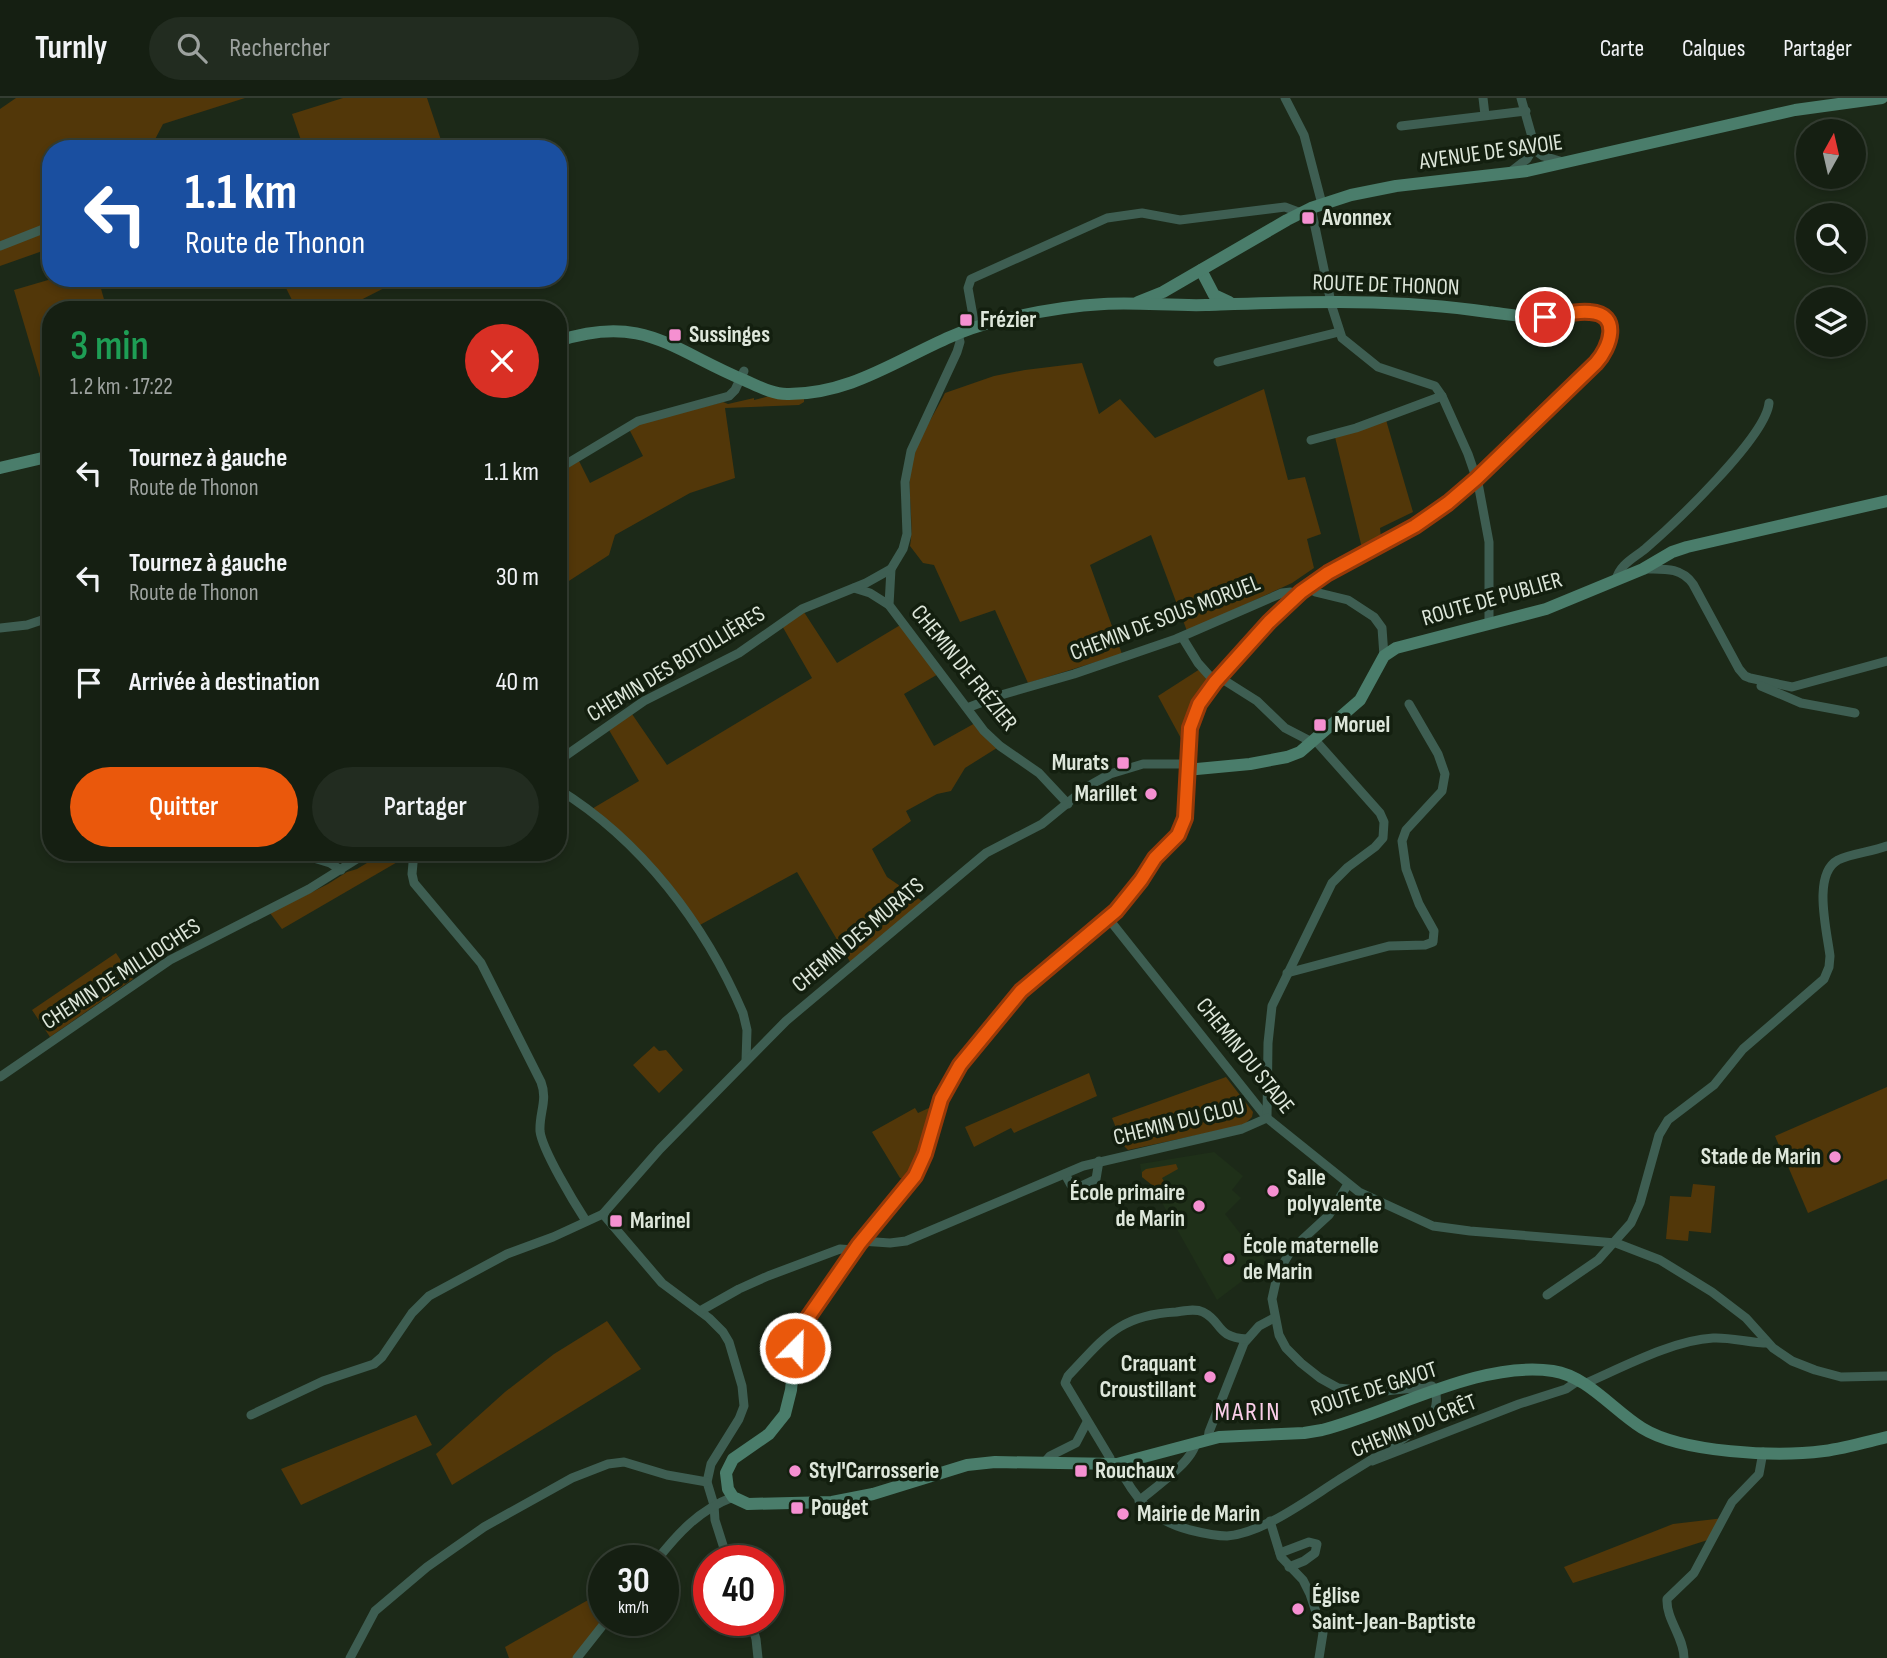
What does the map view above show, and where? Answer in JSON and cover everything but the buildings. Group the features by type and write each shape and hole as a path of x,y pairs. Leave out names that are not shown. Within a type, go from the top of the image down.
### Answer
{"street":[{"path":"1285,98 1304,135 1311,208 1339,332 1346,342 1378,367 1432,384 1442,396 1468,454 1476,479 1490,553 1489,623"},
{"path":"1483,98 1485,115"},
{"path":"1521,98 1534,148 1543,156 1568,163"},
{"name":"AVENUE DE SAVOIE","path":"1127,304 1148,299 1311,208 1351,195 1396,186 1507,174 1568,163 1795,110 1882,98"},
{"path":"1401,126 1526,111"},
{"path":"1507,174 1527,159 1534,148"},
{"path":"975,327 968,288 971,279 1102,219 1142,213 1180,220 1285,207 1311,208"},
{"path":"0,246 42,230"},
{"path":"1201,270 1216,297 1233,303"},
{"path":"1188,277 1186,293 1190,300 1199,305"},
{"name":"ROUTE DE THONON","path":"567,339 595,332 627,331 655,338 694,354 716,368 742,375 779,393 833,390 858,382 975,327 1095,305 1435,304 1536,317 1590,312 1599,314 1607,321 1611,331 1610,341 1600,358 1476,479 1426,518 1297,595 1217,680 1199,704 1192,720 1188,737 1183,824 1174,840 1133,877 1105,915 1086,926 1068,949 1009,1004 960,1065 941,1099 925,1154 915,1176 858,1246 800,1333 785,1414 776,1428 737,1456 728,1468 726,1483 733,1497"},
{"path":"1218,362 1339,332"},
{"name":"CHEMIN DE FRÉZIER","path":"958,333 960,342 957,352 911,451 905,482 905,541 891,569 889,605 996,743 1039,772 1068,804"},
{"path":"567,463 633,423 729,396 742,375"},
{"path":"1311,440 1356,428 1442,396"},
{"path":"1616,580 1621,568 1645,549 1719,477 1758,428 1768,412 1769,402"},
{"path":"0,468 42,458"},
{"name":"ROUTE DE PUBLIER","path":"1384,656 1396,648 1546,609 1643,569 1672,552 1687,547 1887,501"},
{"name":"CHEMIN DES BOTOLLIÈRES","path":"567,755 644,701 739,653 809,605 891,569"},
{"path":"1643,569 1676,570 1689,579 1745,676 1755,683 1801,703 1855,713"},
{"path":"1186,767 1238,766 1280,759 1300,752 1364,695 1384,656 1382,628 1374,617 1349,600 1315,592 1310,585"},
{"path":"854,587 889,605"},
{"name":"CHEMIN DE SOUS MORUEL","path":"967,708 1001,695 1109,663 1182,636 1277,595 1288,592 1297,595"},
{"path":"0,628 27,625 42,620"},
{"path":"1182,636 1198,663 1217,680 1257,701 1285,728 1313,741 1380,813 1384,822 1380,843 1332,883 1272,1006 1267,1118"},
{"path":"1745,676 1792,687 1887,661"},
{"path":"1287,973 1390,946 1426,945 1433,942 1434,931 1419,905 1406,869 1402,841 1406,830 1442,791 1445,774 1438,754 1409,704"},
{"name":"CHEMIN DES MURATS","path":"603,1214 660,1149 794,1014 991,849 1042,824 1099,780 1125,769 1155,762 1186,767"},
{"path":"567,795 612,827 693,919 743,1013 747,1030 746,1061"},
{"path":"1547,1295 1592,1266 1616,1243 1631,1223 1638,1210 1664,1124 1672,1115 1714,1085 1743,1049 1824,979 1830,961 1823,895 1829,869 1842,858 1887,846"},
{"path":"323,861 341,870"},
{"name":"CHEMIN DE MILLIOCHES","path":"0,1077 170,960 309,889 354,861"},
{"path":"413,861 414,883 481,963 541,1082 545,1099 541,1136 586,1221"},
{"name":"CHEMIN DU STADE","path":"1105,915 1267,1118 1365,1195 1433,1226 1616,1243 1660,1260 1712,1292 1746,1318 1768,1343"},
{"name":"CHEMIN DU CLOU","path":"700,1311 768,1276 844,1248 906,1241 1099,1161 1242,1129 1267,1118"},
{"name":"CHEMIN DU CLOU","path":"1065,1174 1071,1185 1079,1187 1096,1179 1099,1161"},
{"path":"1348,1184 1329,1215 1285,1258 1274,1287 1272,1305 1279,1335 1286,1348 1320,1378 1338,1388 1383,1392 1429,1385 1436,1391 1436,1404 1431,1417 1367,1461"},
{"path":"251,1415 323,1381 374,1364 382,1357 393,1337 412,1313 429,1296 490,1262 603,1214 662,1283 700,1311 726,1337 744,1399 739,1419 711,1464 707,1482 723,1545"},
{"path":"1247,1339 1225,1334 1200,1311 1153,1313 1119,1326 1105,1336 1066,1378 1066,1386 1087,1422 1139,1501 1178,1467 1209,1432 1247,1339 1259,1326 1274,1318"},
{"name":"CHEMIN DU CRÊT","path":"1139,1501 1170,1523 1215,1535 1238,1534 1270,1521 1367,1461 1380,1460 1642,1358 1704,1339 1768,1343"},
{"path":"1768,1343 1792,1360 1824,1373 1850,1377 1887,1376"},
{"name":"ROUTE DE GAVOT","path":"733,1497 742,1503 753,1504 845,1500 967,1465 995,1462 1114,1465 1229,1435 1313,1432 1477,1377 1537,1370 1563,1373 1581,1382 1640,1427 1666,1440 1693,1447 1763,1452 1821,1451 1887,1437"},
{"path":"1044,1463 1076,1443 1087,1422"},
{"path":"1684,1658 1683,1645 1667,1608 1667,1599 1694,1573 1732,1502 1757,1477 1762,1466 1763,1452"},
{"path":"350,1658 375,1611 427,1567 484,1527 572,1478 608,1464 624,1462 667,1475 707,1482"},
{"path":"669,1545 683,1528 714,1505 733,1497"},
{"path":"1270,1521 1280,1553 1306,1585 1323,1633 1318,1658"},
{"path":"1280,1553 1309,1542 1317,1544 1315,1553 1289,1567"},
{"path":"577,1658 594,1636"},
{"path":"754,1636 758,1658"}],"shaded area":[{"path":"16,98 245,98 163,124 155,140 42,140 42,251 0,266 0,109"},
{"path":"343,98 427,98 441,140 301,140 292,114"},
{"path":"42,282 42,287 101,287 104,301 42,301 42,385 14,290"},
{"path":"286,287 386,287 359,301 292,301"},
{"path":"1082,363 1099,414 1120,399 1155,438 1264,389 1288,480 1305,477 1321,534 1307,539 1314,568 1292,583 1187,631 1151,535 1090,565 1122,654 1028,683 995,610 960,622 934,565 923,563 910,546 910,474 919,442 945,393 994,376"},
{"path":"770,396 804,398 804,402 799,405 725,408 735,478 690,493 615,535 609,555 567,582 567,463 577,457 590,483 643,456 629,429 645,422 723,402 728,404"},
{"path":"1386,420 1413,512 1380,528 1381,538 1362,548 1335,437"},
{"path":"802,609 837,663 902,624 940,673 904,694 934,746 977,722 1000,746 965,768 951,791 937,794 906,811 911,821 872,849 887,877 925,903 852,965 797,872 698,926 680,903 590,810 639,781 609,730 632,714 667,765 812,678 781,624"},
{"path":"1200,669 1209,681 1183,742 1158,696"},
{"path":"370,861 399,861 282,929 270,913 347,872"},
{"path":"116,953 133,979 50,1037 32,1010"},
{"path":"654,1046 659,1051 666,1050 683,1070 659,1093 633,1065"},
{"path":"1089,1073 1097,1096 1014,1133 1011,1128 974,1147 965,1127"},
{"path":"1226,1077 1253,1112 1244,1125 1128,1150 1123,1145 1112,1118"},
{"name":"Stade de Marin","path":"1887,1087 1887,1179 1808,1213 1775,1136"},
{"path":"931,1107 915,1163 905,1178 900,1178 872,1132 915,1108 918,1113"},
{"name":"École primaire de Marin","path":"1214,1152 1243,1176 1232,1190 1241,1198 1225,1214 1246,1241 1241,1249 1243,1252 1253,1244 1267,1262 1217,1300 1152,1185 1142,1177 1140,1164"},
{"path":"1176,1164 1178,1169 1162,1178 1169,1190 1159,1196 1152,1185 1142,1177 1142,1172 1146,1169"},
{"path":"1693,1184 1715,1186 1711,1233 1689,1231 1688,1241 1666,1239 1670,1196 1691,1197"},
{"path":"607,1321 641,1369 452,1485 436,1454 505,1392 554,1354"},
{"path":"416,1415 432,1445 301,1505 281,1469"},
{"path":"1724,1518 1714,1538 1573,1583 1564,1567 1673,1524"},
{"path":"588,1600 588,1636 591,1636 574,1658 509,1658 505,1647"}],"place":[{"name":"Avonnex","path":"1308,218"},
{"name":"Frézier","path":"966,320"},
{"name":"Sussinges","path":"675,335"},
{"name":"Moruel","path":"1320,725"},
{"name":"Murats","path":"1123,763"},
{"name":"Marillet","path":"1151,794"},
{"name":"Stade de Marin","path":"1835,1157"},
{"name":"Salle polyvalente","path":"1273,1191"},
{"name":"École primaire de Marin","path":"1199,1206"},
{"name":"Marinel","path":"616,1221"},
{"name":"École maternelle de Marin","path":"1229,1259"},
{"name":"Craquant Croustillant","path":"1210,1377"},
{"name":"Styl'Carrosserie","path":"795,1471"},
{"name":"Rouchaux","path":"1081,1471"},
{"name":"Pouget","path":"797,1508"},
{"name":"Mairie de Marin","path":"1123,1514"},
{"name":"Église Saint-Jean-Baptiste","path":"1298,1609"}],"district":[{"name":"MARIN","path":"1248,1412"}],"route":[{"path":"795,1348 807,1319 859,1244 915,1176 925,1154 941,1099 960,1065 1021,991 1116,911 1155,858 1178,835 1185,818 1190,728 1199,704 1215,682 1269,622 1310,585 1403,533 1448,503 1605,352 1611,336 1610,326 1599,314 1584,312 1545,317"}]}
